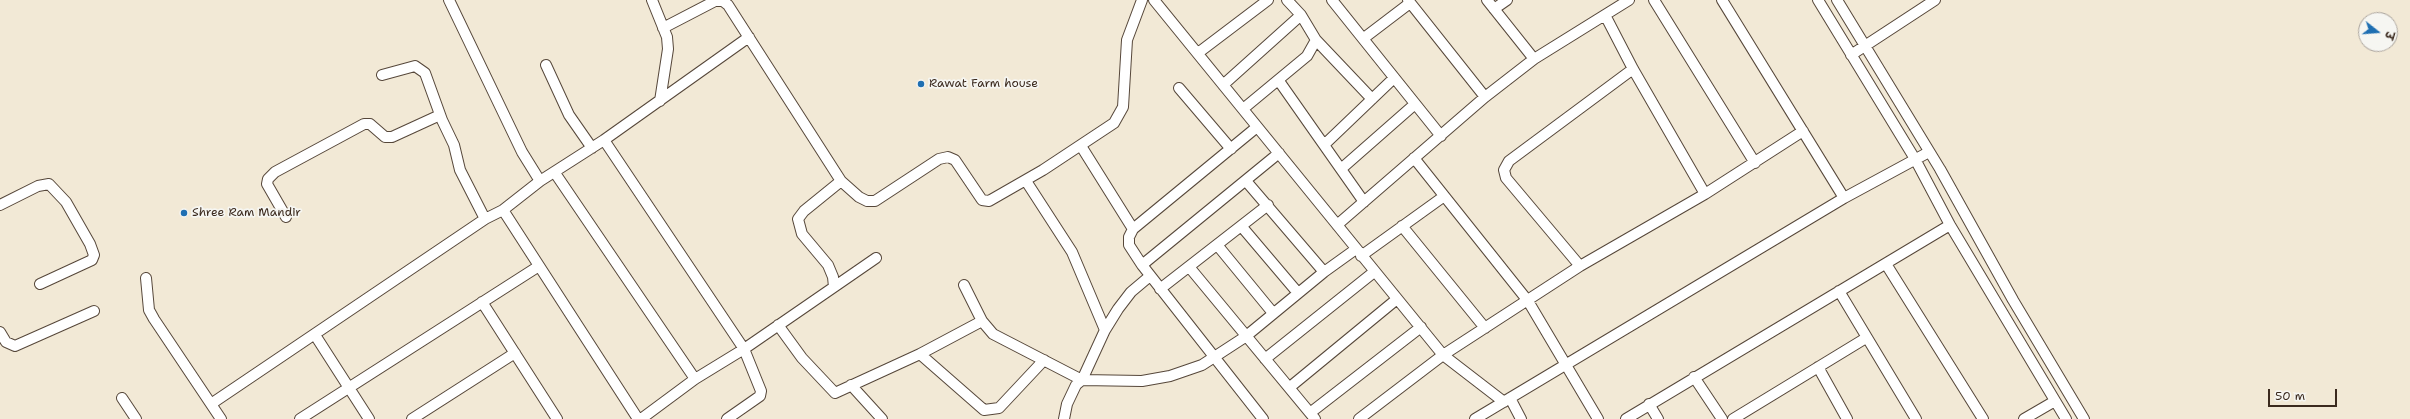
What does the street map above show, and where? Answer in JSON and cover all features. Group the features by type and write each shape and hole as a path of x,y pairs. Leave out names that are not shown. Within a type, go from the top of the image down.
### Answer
{"street":[{"path":"449,0 526,161 540,181"},
{"path":"652,0 664,28 668,54 660,101"},
{"path":"664,28 715,1 723,1 728,5 841,181 859,197 867,201 875,201 939,159 948,157 955,160 982,200 989,201 1000,196 1107,130 1121,114 1127,40 1142,0"},
{"path":"1154,0 1443,355 1507,400 1521,419"},
{"path":"1198,53 1268,0"},
{"path":"1288,0 1301,15 1316,40 1372,99"},
{"path":"1332,0 1364,38 1441,136"},
{"path":"1487,0 1534,58"},
{"path":"1494,9 1507,0"},
{"path":"1337,225 1485,97 1534,58 1629,0"},
{"path":"1654,0 1755,163"},
{"path":"1722,0 1844,198"},
{"path":"1818,0 1915,159 1950,225 2066,419"},
{"path":"1837,0 1864,47 1929,152 2084,419"},
{"path":"1851,55 1935,0"},
{"path":"1364,38 1409,1 1485,97"},
{"path":"1223,85 1301,15"},
{"path":"1605,15 1632,69 1705,194"},
{"path":"211,404 485,219 503,210 540,181 556,173 604,140 749,37"},
{"path":"1243,109 1279,81 1307,56 1316,40"},
{"path":"546,65 572,118 592,148"},
{"path":"382,75 415,66 421,69 454,145 460,170 485,219"},
{"path":"1580,266 1506,178 1504,170 1509,161 1632,69"},
{"path":"1324,145 1394,78"},
{"path":"1279,81 1364,202"},
{"path":"1179,88 1231,149"},
{"path":"1341,170 1415,104"},
{"path":"286,217 267,184 268,179 275,172 364,124 370,124 385,137 392,137 440,115"},
{"path":"1257,126 1133,229 1128,237 1129,245 1150,276 1264,419"},
{"path":"1359,419 1443,355 1580,266 1705,194 1803,131"},
{"path":"604,140 744,350 761,391 760,396 727,419"},
{"path":"1081,146 1133,229"},
{"path":"1475,419 1566,366 1844,198 1929,152"},
{"path":"1142,265 1279,153"},
{"path":"1414,158 1443,197 1528,301 1598,419"},
{"path":"556,173 696,379"},
{"path":"1026,180 1072,252 1105,330"},
{"path":"1246,180 1324,272"},
{"path":"834,287 833,277 828,265 802,234 798,219 804,211 841,181"},
{"path":"0,205 38,186 49,184 66,202 90,244 94,255 92,260 40,284"},
{"path":"964,285 982,322 993,334 1082,380 1155,379 1192,369 1215,357 1245,337 1324,272 1402,226 1443,197"},
{"path":"1160,289 1190,268 1268,206"},
{"path":"503,210 638,419"},
{"path":"1626,419 1950,225"},
{"path":"1402,226 1486,328"},
{"path":"1242,227 1298,293"},
{"path":"1218,246 1273,314"},
{"path":"642,419 696,379 744,350 876,258"},
{"path":"1886,264 1983,419"},
{"path":"300,419 539,266"},
{"path":"1190,268 1245,337 1290,387 1312,416 1421,327"},
{"path":"1265,359 1374,272"},
{"path":"1064,419 1067,404 1076,385 1082,380 1105,330 1125,299 1150,276"},
{"path":"146,278 148,302 154,319 221,419"},
{"path":"1839,291 1916,419"},
{"path":"1290,387 1397,299"},
{"path":"482,302 557,419"},
{"path":"0,332 6,342 15,346 94,311"},
{"path":"787,337 794,316"},
{"path":"778,325 802,358 836,393 920,354 982,322"},
{"path":"314,335 369,419"},
{"path":"1733,419 1866,338"},
{"path":"412,419 514,353"},
{"path":"920,354 984,410 999,408 1044,360"},
{"path":"1818,367 1846,418"},
{"path":"1694,377 1722,419"},
{"path":"852,385 882,419"},
{"path":"122,398 136,419"},
{"path":"2024,419 2055,401"},
{"path":"1649,404 1658,419"}],"place":[{"name":"Rawat Farm house","path":"921,84"},
{"name":"Shree Ram Mandir","path":"184,213"}]}
